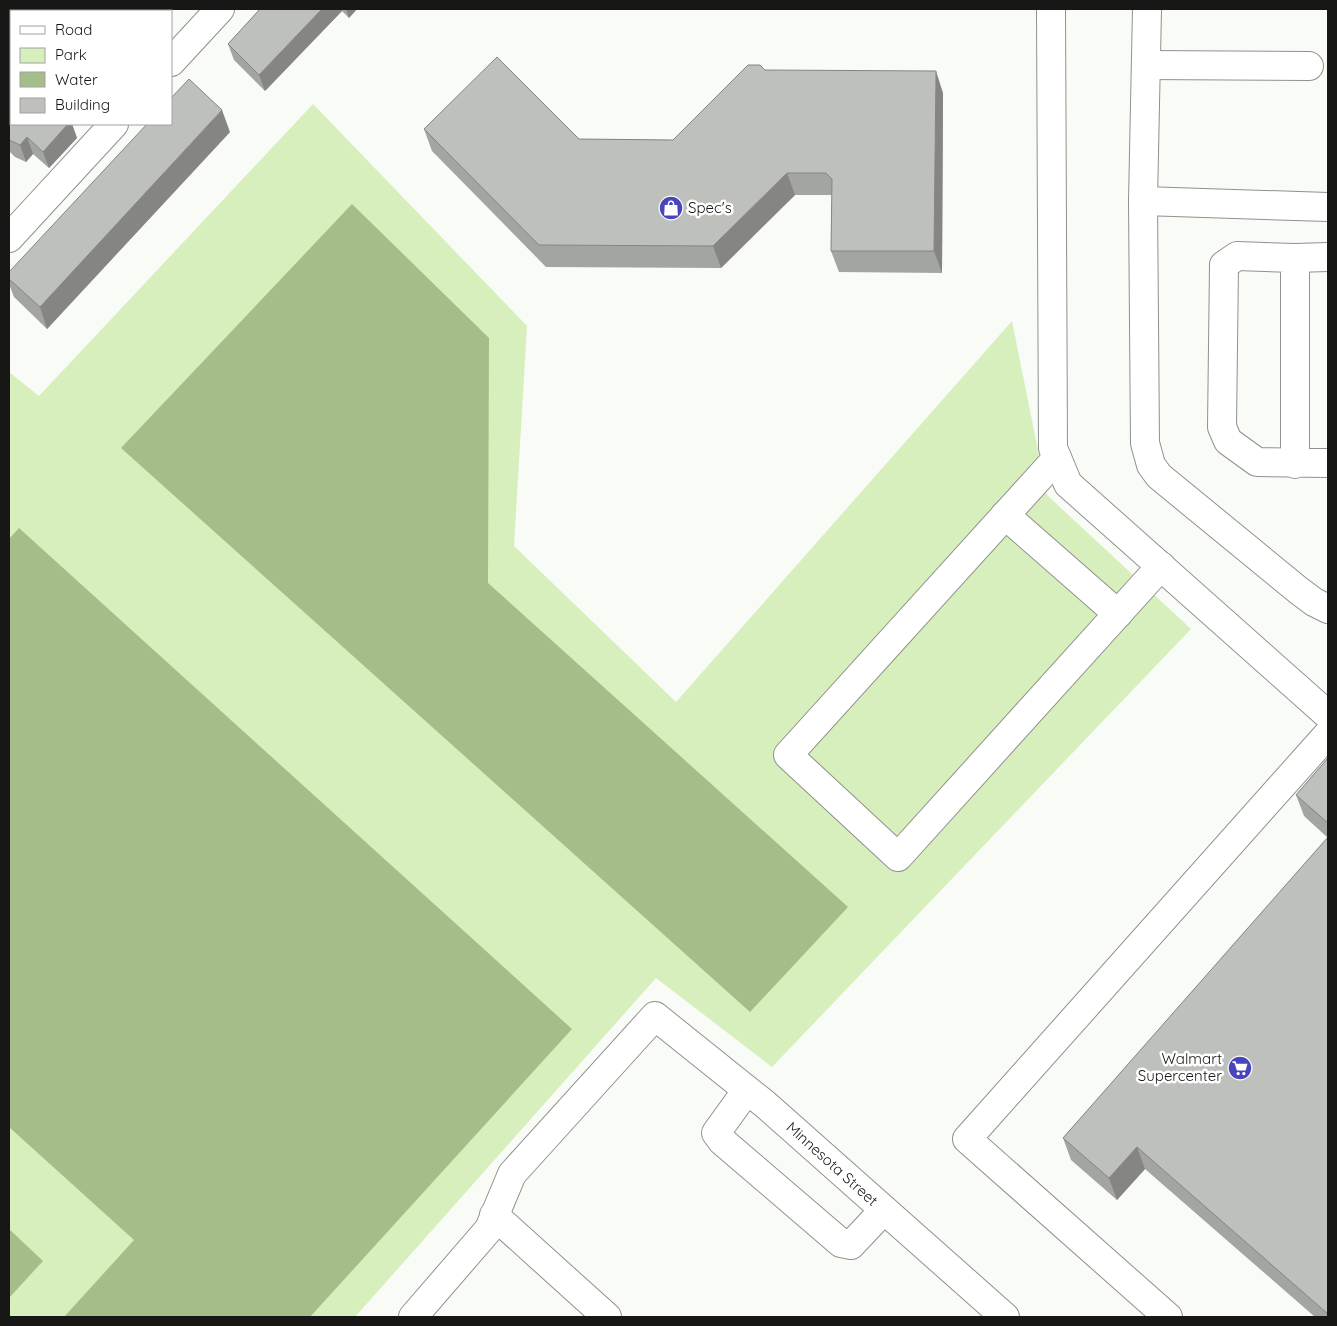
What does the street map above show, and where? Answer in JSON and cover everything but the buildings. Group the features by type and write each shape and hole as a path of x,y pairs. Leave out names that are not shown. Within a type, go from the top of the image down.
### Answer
{"street":[{"path":"172,61 220,9"},
{"path":"1051,9 1053,448 1068,484 1328,714"},
{"path":"1147,9 1143,202 1145,443 1151,465 1159,476 1298,590 1314,602 1328,609"},
{"path":"1146,65 1309,66"},
{"path":"9,238 113,125"},
{"path":"1143,202 1328,207"},
{"path":"1328,257 1237,256 1224,265 1222,427 1228,441 1257,462 1328,463"},
{"path":"1295,258 1295,464"},
{"path":"1057,458 788,755 898,857 1161,566"},
{"path":"1006,514 1118,614"},
{"path":"1168,1317 967,1139 1328,734"},
{"name":"Minnesota Street","path":"494,1216 512,1174 655,1016 747,1090 884,1210 992,1313"},
{"path":"747,1090 716,1133 722,1141 841,1244 851,1244 884,1210"},
{"path":"413,1317 489,1229 494,1216 607,1317"}],"green space":[{"path":"313,104 527,326 514,546 676,702 1012,321 1047,495 1191,629 772,1067 656,978 355,1317 9,1317 9,372 39,396"}],"water":[{"path":"352,204 489,338 488,583 848,907 750,1012 121,448"},
{"path":"19,528 572,1029 310,1317 64,1317 134,1240 9,1127 9,539"},
{"path":"9,1229 43,1261 9,1298"}],"place":[{"name":"Spec's","path":"671,208"},
{"name":"Walmart Supercenter","path":"1240,1068"}]}
